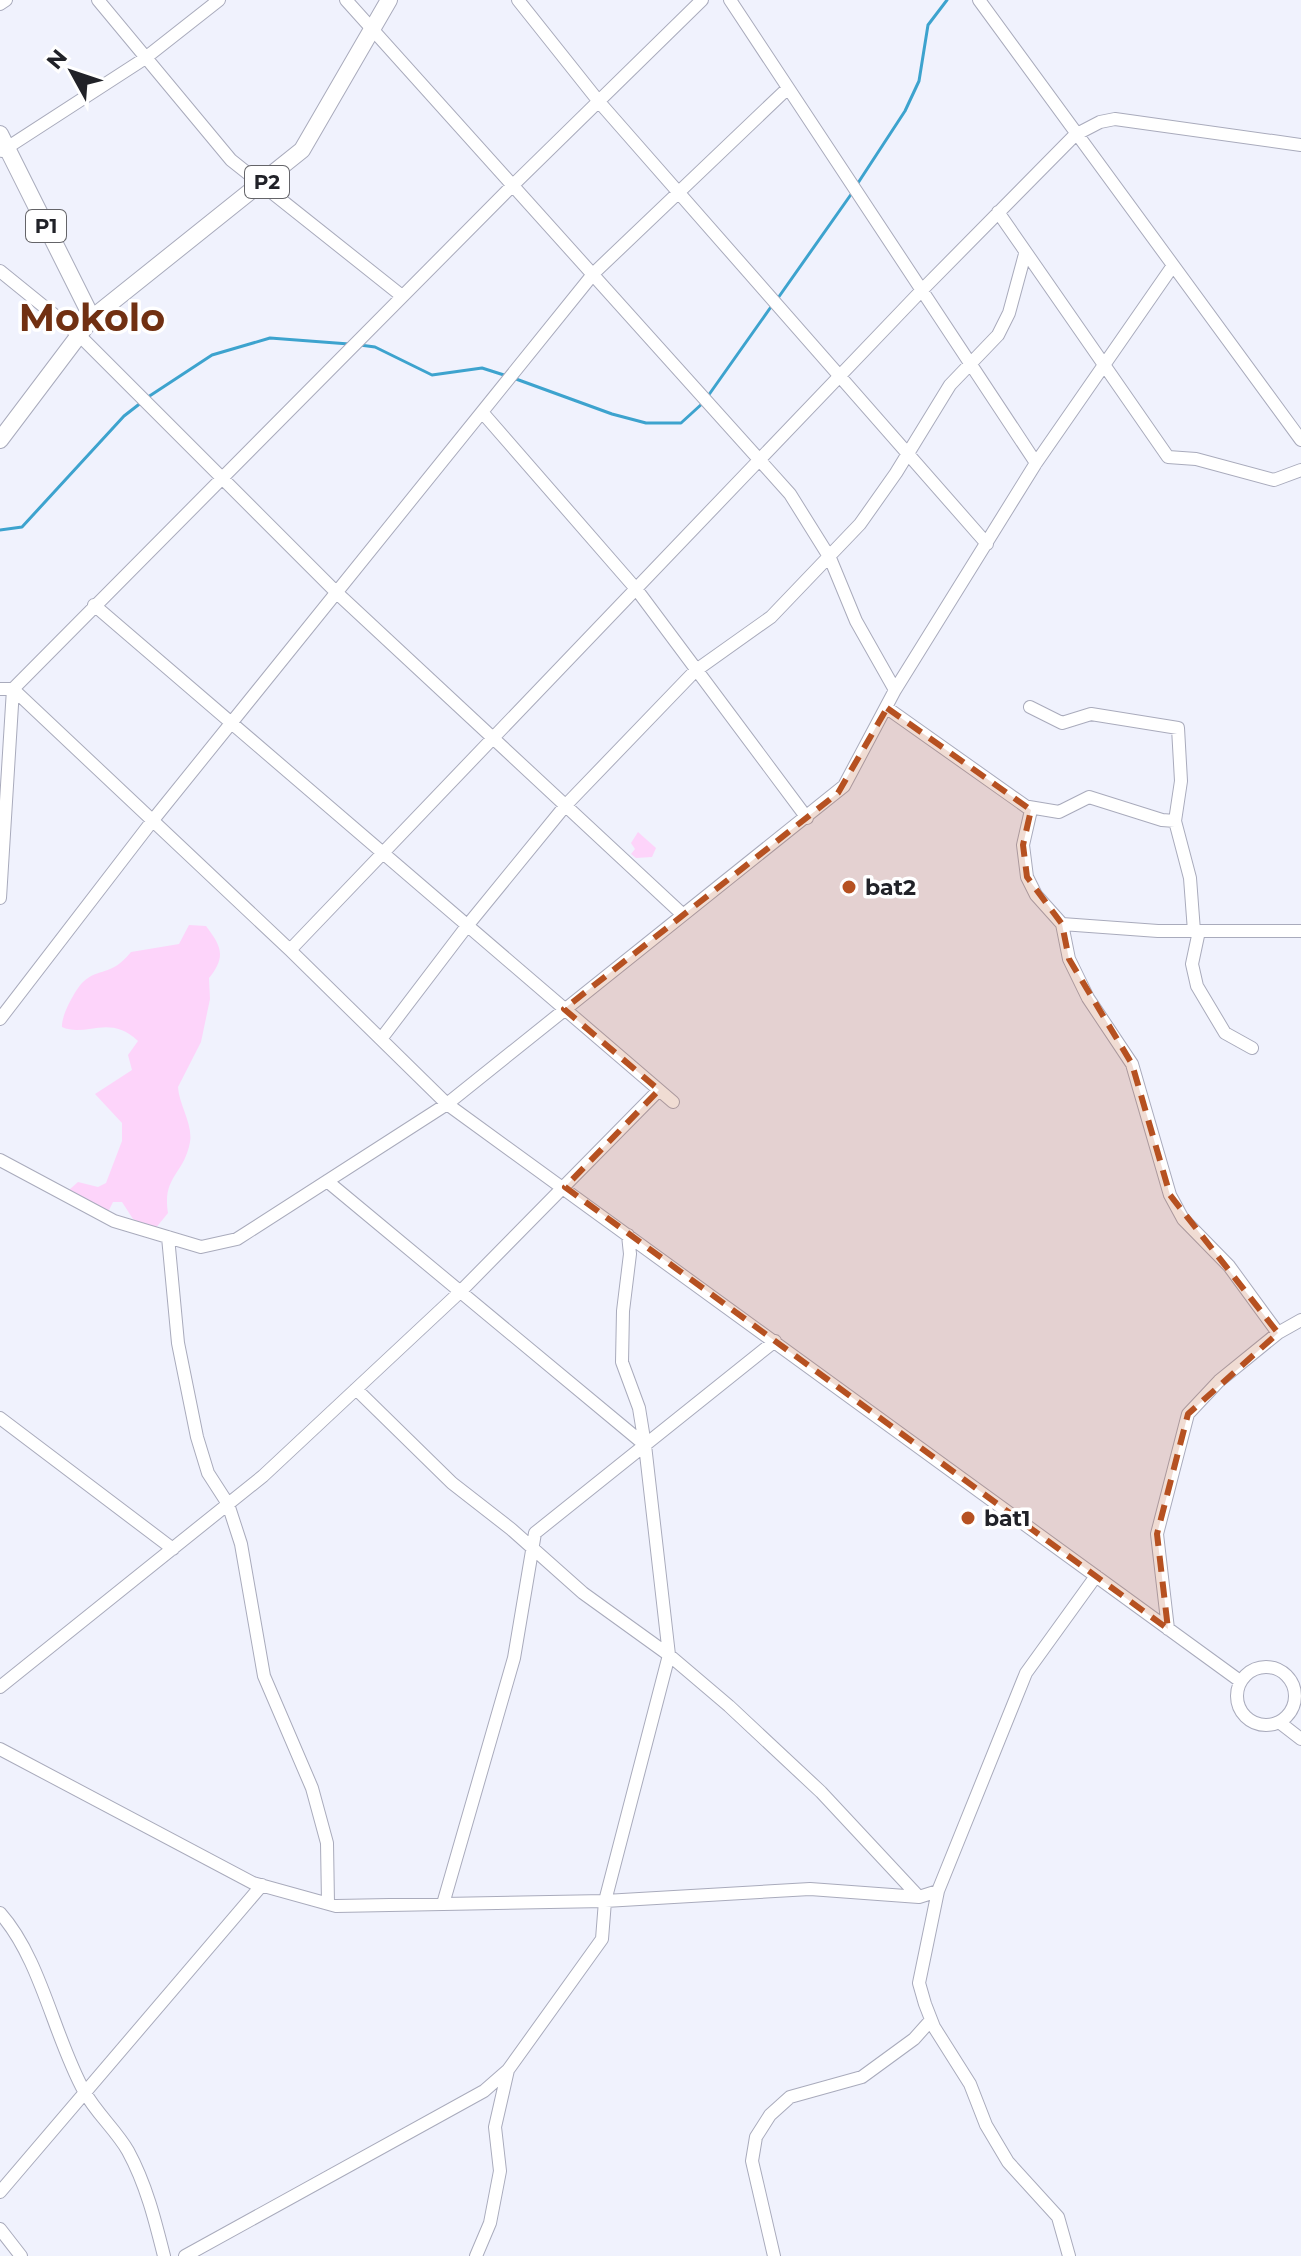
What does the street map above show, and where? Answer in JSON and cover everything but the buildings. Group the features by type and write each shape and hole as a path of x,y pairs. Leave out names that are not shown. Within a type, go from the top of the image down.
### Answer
{"main road":[{"name":"P2","path":"92,318 261,186 302,150 389,0"},
{"name":"P1","path":"2,144 92,318"},
{"path":"0,440 92,318"}],"street":[{"path":"0,4 6,0"},
{"path":"98,0 231,160 261,186 303,214 402,296"},
{"path":"2,144 144,59 219,0"},
{"path":"346,0 790,494 830,558 856,621 895,690"},
{"path":"518,0 600,103 987,544"},
{"path":"0,898 6,689 222,479 511,187 702,0"},
{"path":"730,0 1036,463"},
{"path":"979,0 1301,440"},
{"path":"0,1019 153,820 594,273 788,88"},
{"path":"290,950 922,290 1075,135 1100,122 1115,119 1301,145"},
{"path":"998,212 1171,459 1196,459 1274,480 1301,470"},
{"path":"381,1039 467,926 565,806 695,671 771,617 830,558 878,501 969,361 994,341 1004,325 1025,254"},
{"path":"0,1160 114,1221 201,1247 237,1239 447,1104 681,913 807,818 844,786 895,690 1036,463 1172,267"},
{"path":"0,271 79,335 337,593 681,913"},
{"path":"482,412 637,590 807,818"},
{"path":"94,605 673,1102"},
{"path":"6,689 153,820 447,1104 1240,1681"},
{"path":"1030,707 1062,723 1091,714 1178,728 1181,781 1175,821 1190,878 1197,931 1192,964 1197,986 1225,1033 1252,1048"},
{"path":"887,708 1029,807 1059,812 1089,797 1162,820 1175,821"},
{"path":"1029,807 1031,812 1023,845 1027,877 1036,895 1062,924 1069,959 1088,998 1137,1078 1140,1097 1174,1202 1183,1219 1229,1266 1278,1333"},
{"path":"1062,924 1197,931 1301,931"},
{"path":"0,1687 228,1504 356,1389 461,1291 659,1090"},
{"path":"327,1181 645,1445"},
{"path":"185,2256 484,2091 508,2070 602,1939 605,1901 669,1655 645,1445 639,1408 622,1362 623,1311 630,1254 628,1235"},
{"path":"168,1237 178,1343 197,1437 208,1473 228,1504 241,1544 264,1676 312,1788 327,1843 328,1903"},
{"path":"1168,1629 1157,1534 1188,1414 1219,1381 1278,1333 1301,1320"},
{"path":"443,1904 514,1658 535,1550 535,1533 775,1341"},
{"path":"356,1389 452,1483 583,1593 669,1655 821,1792 919,1897"},
{"path":"0,1418 173,1549"},
{"path":"1069,2256 1058,2217 1008,2162 986,2125 970,2084 931,2020 919,1983 938,1891 1026,1673 1096,1576"},
{"path":"1263,1666 1285,1673 1292,1682 1294,1705 1279,1722 1268,1725 1247,1719 1236,1699 1240,1681 1252,1670 1263,1666"},
{"path":"1279,1722 1301,1739"},
{"path":"0,1749 262,1885 328,1903 605,1901 810,1889 919,1897 938,1891"},
{"path":"0,2192 262,1885"},
{"path":"0,1913 9,1923 31,1968 85,2092 128,2150 151,2205 164,2256"},
{"path":"774,2256 752,2161 756,2137 770,2115 790,2097 862,2077 914,2039 931,2020"},
{"path":"476,2256 490,2223 500,2171 495,2127 508,2070"},
{"path":"0,2229 21,2256"}],"highlighted area":[{"path":"887,708 1031,810 1023,845 1027,877 1062,924 1069,959 1132,1064 1170,1195 1278,1333 1188,1414 1157,1534 1168,1629 565,1187 659,1090 564,1009 838,793"}],"shaded area":[{"path":"638,832 656,848 652,857 636,858 631,854 635,849 631,843"},
{"path":"189,925 206,926 216,940 220,958 209,978 210,999 201,1042 178,1087 190,1128 190,1142 168,1191 168,1213 155,1229 133,1219 122,1202 113,1202 108,1212 77,1199 69,1190 78,1182 98,1187 106,1183 122,1141 122,1123 95,1094 132,1070 128,1055 138,1041 117,1029 71,1030 62,1027 62,1022 73,997 89,977 111,969 131,952 179,944"}],"waterway":[{"path":"856,186 905,111 919,81 928,25 947,0"},
{"path":"778,298 852,193"},
{"path":"708,396 773,304"},
{"path":"148,397 212,355 270,338 349,344"},
{"path":"360,345 375,347 432,375 482,368 504,375"},
{"path":"516,379 646,423 681,423 704,402"},
{"path":"0,530 22,527 124,416 142,402"}],"place":[{"name":"bat2","path":"849,887"},
{"name":"bat1","path":"968,1518"}],"district":[{"name":"Mokolo","path":"92,318"}]}
